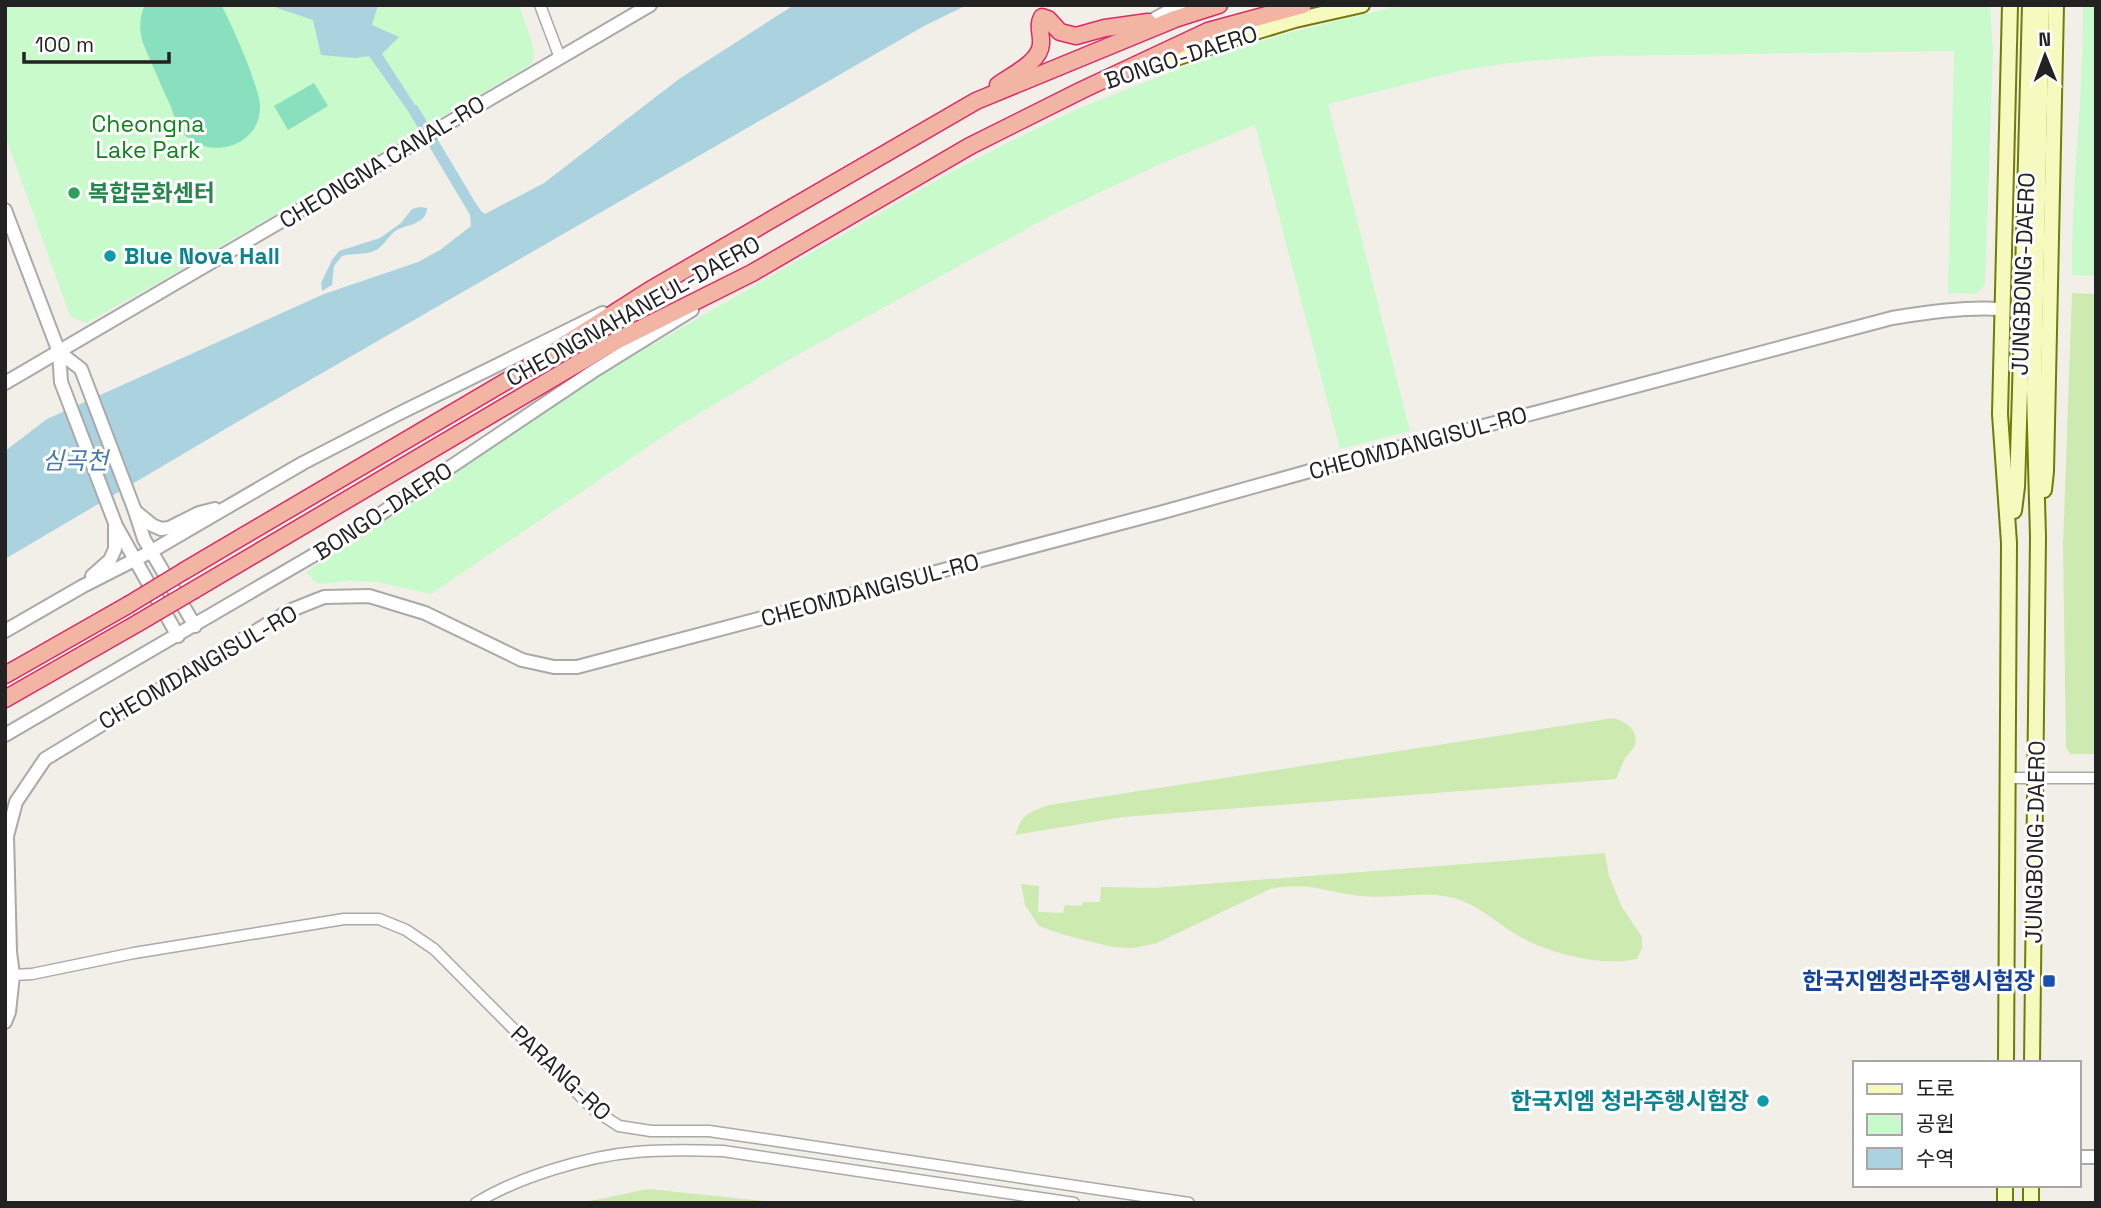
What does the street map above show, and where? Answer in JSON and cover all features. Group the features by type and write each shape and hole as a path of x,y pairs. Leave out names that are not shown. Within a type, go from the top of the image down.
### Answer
{"highway":[{"name":"CHEONGNAHANEUL-DAERO","path":"5,675 515,376 650,290 976,101 1175,19 1219,5"},
{"name":"CHEONGNAHANEUL-DAERO","path":"5,699 616,341 752,273 970,146 1208,32 1303,5"},
{"path":"1040,11 1060,32 1076,36 1105,28 1148,22"},
{"path":"976,101 1039,55 1042,41 1040,11"}],"main road":[{"name":"BONGO-DAERO","path":"1083,90 1255,32 1362,5"},
{"path":"2002,5 2010,41"},
{"name":"JUNGBONG-DAERO","path":"2006,1061 2009,543 2000,414 2010,5"},
{"name":"JUNGBONG-DAERO","path":"2030,5 2027,391 2038,537 2032,1061"},
{"name":"JUNGBONG-DAERO","path":"2009,543 2027,391 2042,5"},
{"name":"JUNGBONG-DAERO","path":"2038,537 2046,471 2056,5"},
{"path":"2056,46 2063,5"}],"street":[{"path":"540,5 559,58"},
{"name":"CHEONGNA CANAL-RO","path":"5,383 650,5"},
{"name":"BONGO-DAERO","path":"1088,55 1180,5"},
{"path":"5,210 59,352 61,382 115,523 178,636"},
{"name":"BONGO-DAERO","path":"5,735 355,531 592,372 752,273"},
{"path":"5,631 83,586 150,552 303,463 650,290"},
{"name":"CHEOMDANGISUL-RO","path":"5,1022 9,1012 13,975 7,836 16,802 45,759 289,611 324,597 369,596 425,613 522,660 554,667 577,667 1892,318 1940,310 2001,309"},
{"path":"59,352 81,369 150,552 195,626"},
{"path":"135,511 160,529 169,528 199,513 227,506"},
{"path":"83,586 110,560 114,549 115,523"},
{"path":"2008,778 2096,778"},
{"name":"PARANG-RO","path":"13,975 344,919 379,919 406,930 434,949 593,1109 619,1126 651,1131 709,1131 1189,1203"},
{"path":"476,1203 525,1180 578,1163 634,1152 677,1149 723,1151 1074,1203"}],"green space":[{"name":"Cheongna Lake Park","path":"5,5 519,5 534,49 532,64 86,323 70,316 5,135"},
{"path":"145,5 221,5 250,70 260,106 258,120 252,132 242,140 231,146 205,146 193,141 180,130 143,43 140,24"},
{"path":"1402,5 1990,5 1993,51 1985,284 1976,294 1948,293 1954,51 1597,56 1509,63 1463,70 1328,104 1410,431 1340,449 1255,125 1160,164 1054,214 788,360 677,427 431,594 377,582 317,584 306,572 600,375 951,172 1077,109 1209,57 1288,33"},
{"path":"2083,5 2096,5 2096,276 2072,275"},
{"path":"314,83 328,106 288,130 274,106"},
{"path":"2072,293 2096,294 2096,754 2070,754 2066,747 2063,546"},
{"path":"1613,718 1630,727 1636,739 1616,779 1123,817 1015,835 1020,822 1027,815 1049,805"},
{"path":"1605,853 1609,876 1622,907 1642,937 1642,948 1637,959 1592,960 1559,953 1529,942 1474,906 1455,898 1428,895 1374,897 1295,886 1270,889 1157,943 1133,948 1112,947 1039,926 1025,905 1021,884 1039,886 1038,912 1063,913 1065,905 1082,906 1082,902 1100,902 1101,887 1154,888"},
{"path":"648,1189 784,1203 580,1203"}],"water":[{"name":"심곡천","path":"276,5 378,5 372,25 399,37 382,54 485,214 544,183 679,79 794,5 967,5 924,26 5,559 5,451 47,419 324,294 418,262 440,250 471,226 470,215 408,111 369,56 355,58 321,55 313,20 277,8"},
{"path":"427,208 423,218 394,232 374,251 342,256 334,266 332,285 322,291 321,283 339,251 380,238 401,223 412,209"}],"place":[{"name":"복합문화센터","path":"74,193"},
{"name":"Blue Nova Hall","path":"110,256"},
{"name":"한국지엠청라주행시험장","path":"2049,981"},
{"name":"한국지엠 청라주행시험장","path":"1763,1101"}]}
